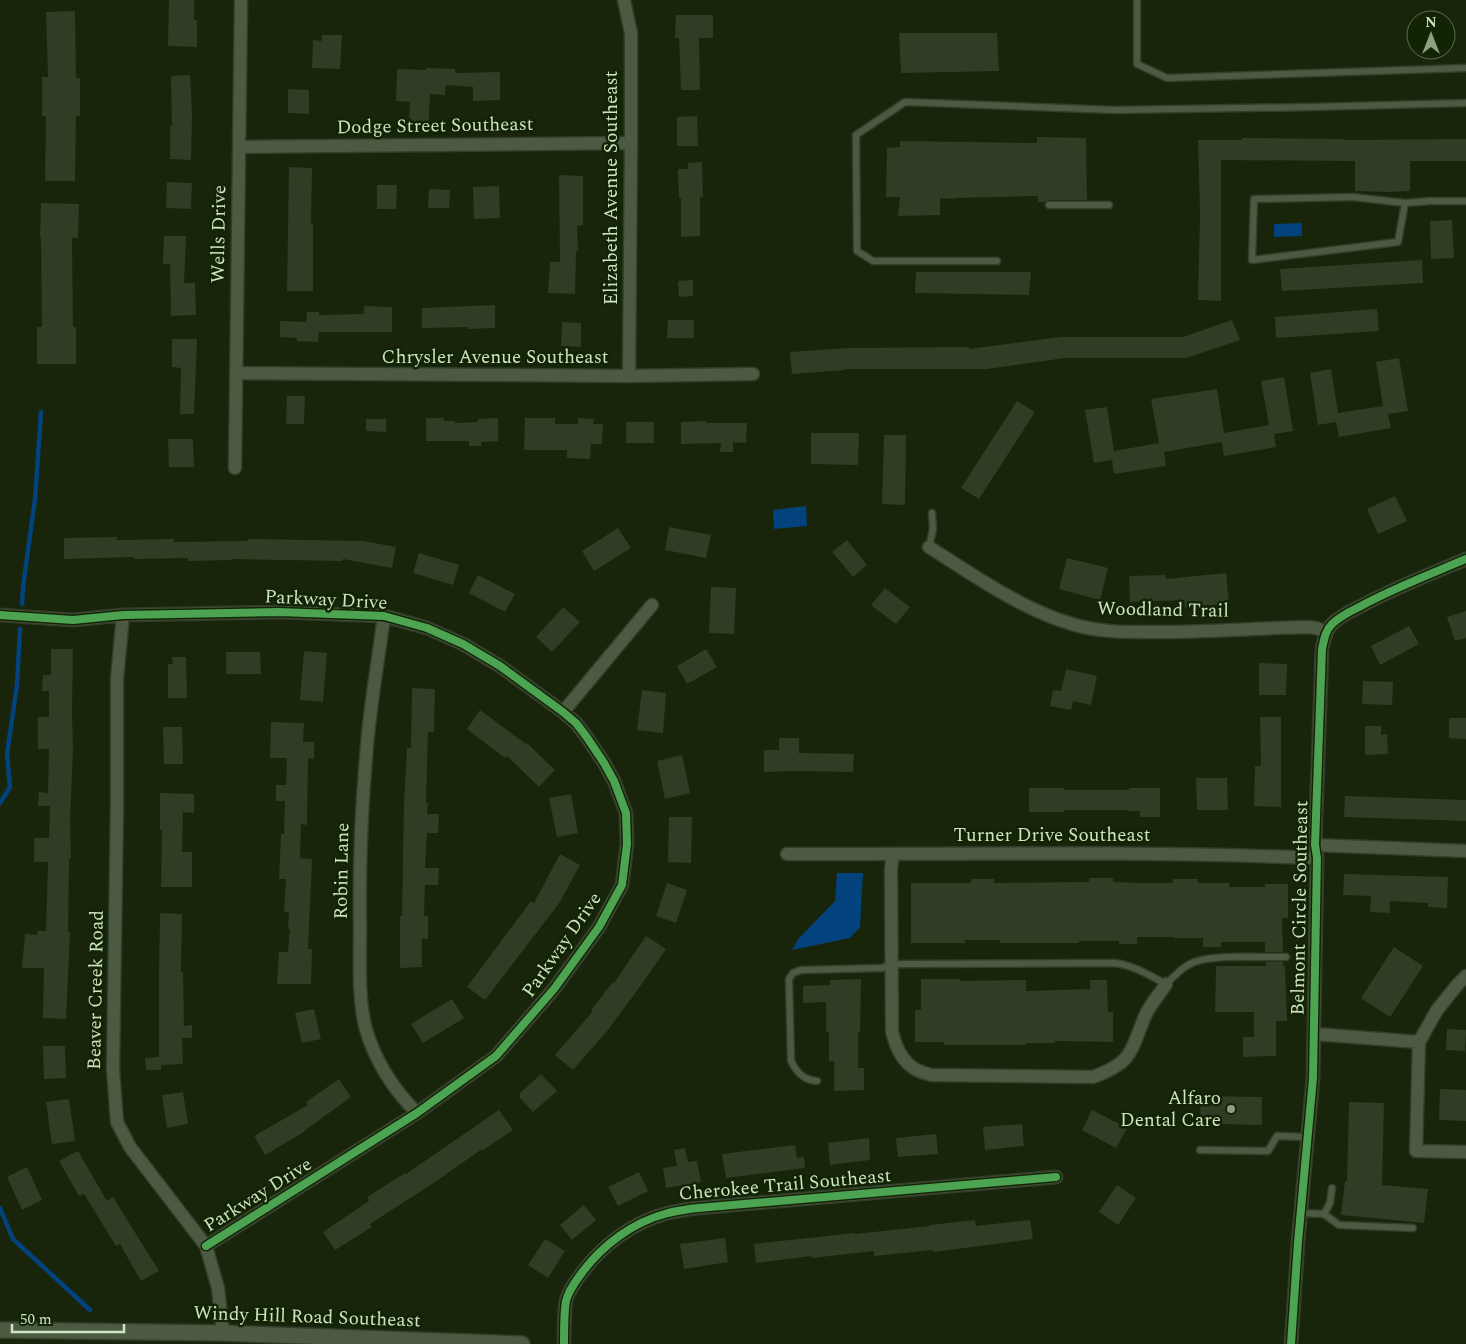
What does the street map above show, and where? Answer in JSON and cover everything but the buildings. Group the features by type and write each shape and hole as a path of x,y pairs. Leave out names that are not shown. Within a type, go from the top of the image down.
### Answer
{"street":[{"name":"Wells Drive","path":"235,468 241,0"},
{"name":"Elizabeth Avenue Southeast","path":"624,0 631,33 628,376"},
{"name":"Dodge Street Southeast","path":"239,147 631,143"},
{"name":"Chrysler Avenue Southeast","path":"237,373 628,376 753,374"},
{"name":"Woodland Trail","path":"928,547 972,575 1017,600 1045,614 1074,625 1133,632 1200,632 1308,627 1326,632"},
{"path":"1326,632 1338,619 1373,599 1466,559"},
{"path":"563,712 652,605"},
{"name":"Parkway Drive","path":"0,615 73,620 123,615 279,612 384,616 427,628 463,644 500,666 576,723 604,763 614,781 626,813 627,844 622,885 599,928 554,989 496,1056 417,1113 206,1246"},
{"name":"Beaver Creek Road","path":"123,615 117,679 113,1069 116,1122 130,1147 206,1246 218,1288 223,1333"},
{"name":"Robin Lane","path":"384,616 366,756 361,824 359,892 362,1004 372,1048 382,1068 407,1103 417,1113"},
{"name":"Belmont Circle Southeast","path":"1291,1344 1313,1078 1317,858 1315,845 1322,649 1326,632"},
{"path":"1315,845 1466,851"},
{"name":"Turner Drive Southeast","path":"787,854 1147,854 1317,858"},
{"path":"893,854 891,869 890,965 892,1031 895,1043 906,1061 915,1069 931,1075 1093,1076 1109,1071 1121,1064 1133,1049 1147,1012 1166,984"},
{"path":"1466,976 1437,1010 1419,1042 1416,1151 1466,1152"},
{"path":"1315,1034 1419,1042"},
{"name":"Cherokee Trail Southeast","path":"564,1344 566,1301 590,1262 607,1245 624,1233 645,1221 667,1213 698,1208 1056,1177"},
{"name":"Windy Hill Road Southeast","path":"0,1330 223,1333 522,1344"}],"lane":[{"path":"1137,0 1137,64 1167,78 1466,68"},
{"path":"997,260 873,260 857,250 856,135 905,102 1115,110 1466,102"},
{"path":"1405,203 1398,242 1252,260 1254,199 1353,197 1405,203 1466,201"},
{"path":"1049,205 1109,205"},
{"path":"928,547 933,529 932,514"},
{"path":"817,1081 804,1078 794,1068 791,1061 789,979 793,973 800,970 882,968 903,964 1114,963 1127,964 1166,984 1186,966 1197,961 1212,958 1286,957"},
{"path":"1200,1150 1268,1150 1277,1136 1308,1137"},
{"path":"1324,1214 1330,1203 1332,1188"},
{"path":"1301,1213 1324,1214 1339,1225 1412,1228"}],"water":[{"path":"1302,223 1302,236 1274,237 1274,224"},
{"path":"806,506 807,526 774,529 773,510"},
{"path":"837,873 863,873 860,927 850,938 792,950 799,938 835,901"}],"waterway":[{"path":"22,604 35,499 41,412"},
{"path":"0,803 10,787 7,754 17,685 20,629"},
{"path":"0,1208 13,1239 90,1310"}],"cycle path":[{"path":"1291,1344 1313,1078 1317,858 1315,845 1323,642 1330,627 1335,621 1346,614 1399,587 1466,559"},
{"path":"0,615 73,620 123,615 279,612 384,616 427,628 463,644 500,666 576,723 604,763 614,781 626,813 627,844 622,885 599,927 554,989 496,1056 417,1113 206,1246"},
{"path":"564,1344 566,1301 570,1291 589,1263 619,1236 655,1217 671,1212 698,1208 1056,1177"}],"place":[{"name":"Alfaro Dental Care","path":"1231,1109"}]}
